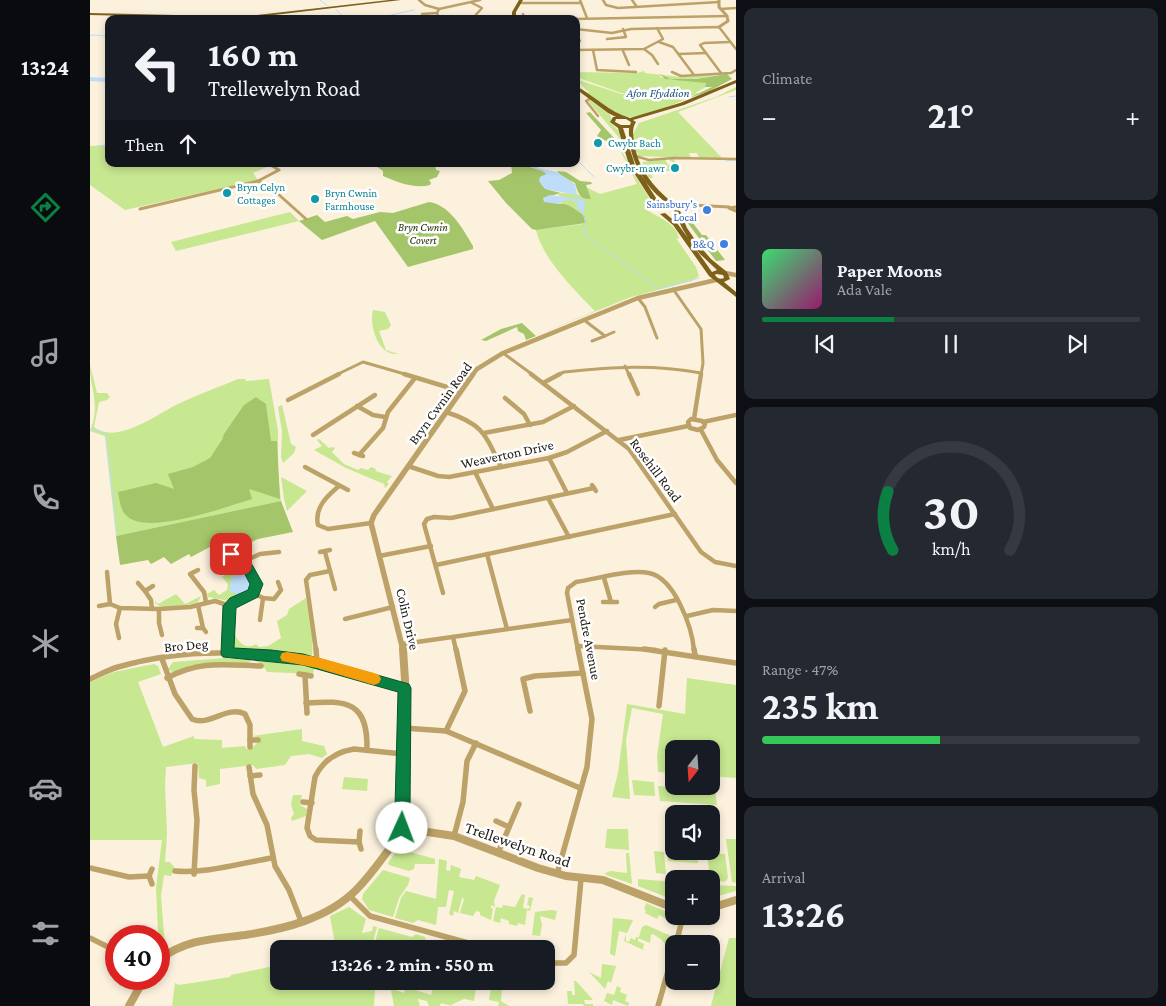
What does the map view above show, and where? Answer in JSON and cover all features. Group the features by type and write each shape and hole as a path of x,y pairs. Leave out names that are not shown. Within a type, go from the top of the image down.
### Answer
{"main road":[{"path":"266,15 399,0"},
{"path":"514,15 520,2"},
{"path":"90,14 133,15"},
{"path":"620,127 736,81"},
{"path":"610,112 632,122 678,109 736,85"},
{"path":"580,90 610,112 615,118"},
{"path":"615,118 623,117"},
{"path":"615,118 612,122 620,127 632,164 653,198 656,211 675,224 714,278 736,295"},
{"path":"632,122 630,141 639,165 656,192 677,210 686,231 711,262 726,276 736,295"},
{"path":"655,205 660,203 672,204"},
{"path":"663,214 671,214 677,210"},
{"path":"714,278 715,272 726,276"},
{"path":"714,278 726,276"}],"street":[{"path":"419,0 425,5 438,9 483,0"},
{"path":"524,9 531,0"},
{"path":"580,29 612,33 623,29 719,27 728,22 719,1 627,8 608,6 604,4 603,0"},
{"path":"632,0 636,7"},
{"path":"664,0 668,5"},
{"path":"455,2 459,5"},
{"path":"520,2 529,4 580,2 587,18"},
{"path":"471,3 482,8 476,15"},
{"path":"721,9 736,8"},
{"path":"422,14 437,13 438,9"},
{"path":"580,19 727,16"},
{"path":"719,27 736,49"},
{"path":"580,50 608,48 623,51 644,49 659,42 663,37 657,28"},
{"path":"612,33 607,40 626,37 623,29"},
{"path":"659,42 673,47 694,75"},
{"path":"721,74 700,45 702,43 730,42"},
{"path":"644,49 649,52 656,63"},
{"path":"593,50 597,70 633,72"},
{"path":"623,51 627,63"},
{"path":"679,54 706,53"},
{"path":"671,73 681,76 733,73 736,70"},
{"path":"591,98 586,101 598,116"},
{"path":"635,156 645,160 667,158 705,161 736,159"},
{"path":"639,165 645,160"},
{"path":"140,209 258,181 279,170 274,167"},
{"path":"258,181 277,193 306,219"},
{"path":"672,204 729,208 736,211"},
{"path":"677,210 696,207 736,207"},
{"path":"726,276 736,275"},
{"name":"Bryn Cwnin Road","path":"371,523 378,508 477,368 504,353 638,298 703,283 714,278"},
{"path":"673,290 701,328 703,363 694,419"},
{"path":"638,298 645,307 657,338"},
{"path":"584,320 605,336"},
{"path":"592,341 614,332"},
{"name":"Rosehill Road","path":"504,353 619,440 636,458 707,558 715,562 736,566"},
{"path":"288,400 335,378 359,362 366,362 460,392"},
{"path":"543,383 564,372 625,366 668,367 701,373"},
{"path":"625,366 638,394"},
{"path":"354,453 361,456 383,428 385,416 415,378"},
{"path":"299,394 304,398"},
{"path":"313,435 375,395"},
{"path":"505,398 524,414 530,425"},
{"path":"504,404 509,402"},
{"path":"357,406 373,415 385,416"},
{"path":"484,433 543,422 574,406"},
{"path":"446,412 471,420 484,433 501,467"},
{"path":"688,426 689,420 694,419 704,422 736,415"},
{"path":"701,430 705,426 704,422"},
{"path":"619,440 688,426 692,429 701,430 705,434 711,450 720,464 736,483"},
{"name":"Weaverton Drive","path":"408,466 438,476 450,477 549,458 567,452 607,431"},
{"path":"549,458 567,494"},
{"path":"305,467 348,490"},
{"path":"475,472 493,509"},
{"path":"339,486 326,498 319,509 316,520 318,525 328,529 371,523 379,556 431,546"},
{"path":"443,593 424,524 427,519 434,517 450,518 594,488"},
{"path":"548,498 569,536"},
{"path":"436,565 675,514"},
{"path":"234,546 256,580 253,593"},
{"path":"231,554 238,551"},
{"path":"325,551 336,586"},
{"path":"245,561 260,554 279,552"},
{"path":"487,554 507,629"},
{"name":"Colin Drive","path":"379,556 403,644 405,688"},
{"path":"198,570 190,574 204,592 206,602"},
{"path":"170,952 179,946 196,941 256,933 301,921 335,907 350,896 370,876 405,828 403,754 405,688 317,662 314,627 306,580 310,575 330,571"},
{"name":"Pendre Avenue","path":"557,874 587,767 592,719 565,587 576,582 647,571 653,573 665,583 687,616 695,655"},
{"path":"107,572 110,604"},
{"path":"604,578 610,602"},
{"path":"253,593 263,598 273,599 281,590 278,582"},
{"path":"138,583 151,600 152,610"},
{"path":"144,591 153,586"},
{"path":"228,654 230,606 234,602 253,593"},
{"path":"260,620 263,598"},
{"path":"655,607 659,604 676,600"},
{"path":"99,606 110,604 120,608 152,610 198,605 206,602 220,602 230,606"},
{"path":"603,602 617,602"},
{"path":"198,605 202,629"},
{"path":"345,619 394,607"},
{"path":"119,638 116,624 120,608"},
{"path":"159,609 159,623 162,635"},
{"path":"687,616 713,610 732,612"},
{"path":"403,644 572,620"},
{"path":"446,731 465,691 452,637"},
{"path":"578,646 617,646 665,650 736,663"},
{"path":"658,706 665,650"},
{"name":"Bro Deg","path":"90,679 120,666 162,659 228,654 271,655 317,662"},
{"path":"162,659 167,678 191,718 196,721 234,710 242,712 249,719 250,747"},
{"path":"167,678 184,669 202,666 254,663 261,666"},
{"path":"530,710 522,678 584,673"},
{"path":"305,675 307,713"},
{"path":"652,695 660,697"},
{"path":"306,703 332,701 356,708 362,713 368,727 366,750"},
{"path":"194,728 196,721"},
{"path":"404,728 446,731 580,788"},
{"path":"250,740 258,740"},
{"path":"454,836 463,802 467,761 476,743"},
{"path":"360,830 360,845 316,840 310,836 307,828 315,777 323,762 330,756 346,750 403,754"},
{"path":"194,874 197,820 194,790 195,766"},
{"path":"249,767 252,794 267,825 272,858 289,890 301,921"},
{"path":"250,776 260,775"},
{"path":"303,802 312,803"},
{"path":"498,853 519,804"},
{"path":"496,821 509,827"},
{"name":"Trellewelyn Road","path":"405,828 454,836 557,874 581,879 603,880 665,904"},
{"path":"175,871 194,874 241,862 272,858"},
{"path":"90,868 130,877 148,876"},
{"path":"148,876 152,869"},
{"path":"148,876 152,884"},
{"path":"555,963 566,963 574,955 581,879"},
{"path":"350,896 362,911 370,916 457,940"},
{"path":"720,905 736,900"},
{"path":"90,938 105,945"},
{"path":"658,1006 665,982"},
{"path":"129,1006 138,990"}],"green space":[{"path":"644,71 645,73 681,77 716,75 681,80 696,80 707,84 706,87 695,93 621,93 580,78 580,72 637,73","holes":["659,76 681,80 665,79"]},
{"path":"660,74 671,79 696,79 727,74 732,79 708,92 689,98 712,87 705,87 706,83 665,79"},
{"path":"580,80 621,94 699,93 654,112 631,117 623,116 609,109 587,93 590,91 587,91 580,83"},
{"path":"736,87 736,90 678,112 722,158 699,158 697,153 689,153 691,158 638,156 637,154 639,153 636,152 633,134 639,123 716,97"},
{"path":"590,100 611,116 611,123 620,132 625,153 620,144 621,140 588,101"},
{"path":"590,112 616,142 610,143 597,136 601,130 586,113"},
{"path":"618,143 632,171 648,196 650,208 647,210 666,221 675,229 679,239 676,238 696,267 699,276 692,281 631,297 540,334 595,311 552,263 536,230 583,224 586,220 585,216 567,204 561,203 565,199 558,195 561,193 577,194 591,199 586,187 600,194 637,184 618,146 611,144"},
{"path":"105,145 105,167 267,167 253,173 258,180 125,210 90,185 90,146"},
{"path":"665,159 668,165 675,164 668,159 673,159 680,166 670,165 671,171 649,171 653,178 649,178 642,166 643,162"},
{"path":"377,167 436,167 436,170 440,171 437,177 429,180 430,185 424,186 400,183 383,176 383,171"},
{"path":"511,167 539,168 547,174 540,177 542,185 546,189 561,193 543,198 572,207 585,216 586,223 532,229 506,203 488,181 499,180 512,173"},
{"path":"557,171 566,172 580,181 591,182 592,184 586,185 591,199 582,197 578,193 575,183 561,176"},
{"name":"Bryn Cwnin Covert","path":"429,202 437,204 450,213 469,239 473,249 408,267 375,221 322,240 299,221 317,215 325,222 347,216 353,219 380,212 393,213"},
{"path":"290,212 299,221 176,251 171,242"},
{"path":"687,222 692,222 702,235 706,235 725,260 716,261"},
{"path":"373,310 385,312 391,325 388,329 379,331 386,350 398,354 385,350 376,339 372,324"},
{"path":"522,323 536,336 526,340 524,334 518,331 517,327 486,341 481,340 501,329"},
{"path":"90,365 97,393 107,393 110,397 99,402 94,427 103,432 113,433 136,426 184,401 238,379 245,379 246,381 269,379 278,431 278,474 281,501 116,536 105,436 90,431 95,413 95,405"},
{"path":"256,397 266,404 271,441 277,441 280,499 249,489 252,499 188,518 153,523 139,522 125,515 118,492 156,483 174,489 168,474 193,467 210,458 244,405"},
{"path":"282,405 291,444 296,447 294,453 283,463 281,457 282,431 278,407"},
{"path":"319,439 329,448 335,448 332,452 344,464 358,470 361,468 368,470 371,467 376,469 375,471 392,476 387,482 389,484 385,488 384,484 346,468 314,450 322,446 317,440"},
{"path":"281,477 307,491 287,511 284,499"},
{"path":"281,501 293,532 258,539 240,547 237,542 223,547 214,553 210,547 191,557 189,554 171,564 164,557 151,564 148,560 120,565 116,536"},
{"path":"240,565 245,566 254,583 250,593 229,601 208,597 207,594 214,590 219,595 227,590 228,584 222,577 229,573 230,569"},
{"path":"176,594 185,604 201,596 198,602 182,606 164,607 155,603 155,601 158,604"},
{"path":"306,598 313,637 312,656 279,651 237,649 234,647 234,632 237,639 245,646 256,644 259,647 268,646 281,638 277,621 287,615 289,609"},
{"path":"225,658 282,660 315,666 313,674 267,672 265,668 253,659 248,663 192,665 174,673 168,669 173,662"},
{"path":"154,664 158,666 161,674 138,682 163,747 194,736 194,739 222,740 222,748 245,746 246,749 251,749 259,741 259,738 253,736 302,729 302,741 324,746 327,754 322,758 309,754 291,756 285,765 256,769 253,765 220,769 220,784 206,787 206,780 199,778 198,763 166,767 167,834 165,862 170,862 175,868 171,876 164,875 161,896 163,925 158,925 156,888 162,840 90,840 90,682 114,672"},
{"path":"687,678 736,685 736,778 720,777 720,740 665,740 665,772 658,772 657,756 663,714 632,708 626,740 630,799 612,797 618,773 627,704 685,714"},
{"path":"344,777 368,779 367,791 342,789"},
{"path":"632,780 654,782 655,796 634,795"},
{"path":"658,786 665,786 665,795 716,795 717,805 660,801"},
{"path":"293,795 302,795 300,805 307,809 306,816 292,821 291,818 294,814 291,805"},
{"path":"607,829 628,829 629,850 605,848"},
{"path":"412,835 410,852 435,859 435,864 415,864 414,869 409,871 389,865 388,863 405,838"},
{"path":"726,839 736,839 736,883 732,882"},
{"path":"654,851 664,852 665,874 656,873"},
{"path":"626,853 629,853 632,884 605,873 611,871 627,873"},
{"path":"720,854 725,854 728,878 725,882 720,881 720,870 709,870 708,860 720,860"},
{"path":"439,859 447,861 446,870 450,871 451,865 461,869 459,877 474,880 476,876 500,885 494,901 495,907 491,905 493,909 491,920 476,911 473,916 460,913 464,899 462,898 458,913 454,911 453,916 449,914 454,891 449,890 446,907 438,907 436,925 418,920 413,923 395,918 401,898 406,891 436,899"},
{"path":"698,860 698,863 668,861"},
{"path":"383,870 410,878 408,885 399,898 393,917 369,910 362,899 363,894"},
{"path":"638,879 665,881 665,896 638,886"},
{"path":"720,885 736,886 736,891 720,895"},
{"path":"522,894 525,895 523,908 529,909 530,906 527,905 529,897 533,898 530,911 527,910 525,925 518,923 517,926 509,924 509,921 501,918 500,923 493,921 496,907 502,908 503,905 515,907"},
{"path":"646,903 665,911 665,918 659,915 657,919 645,913 646,910 644,909"},
{"path":"349,907 366,919 362,933 372,931 373,926 377,927 373,940 334,940 330,916"},
{"path":"557,911 555,920 540,916 542,925 540,936 532,935 535,912"},
{"path":"613,918 633,920 627,933 619,931 615,956 610,954"},
{"path":"646,925 669,935 665,935 665,944 653,934 651,935 650,943 638,938 638,941 644,944 643,949 646,951 624,941 626,934 626,941 629,942 631,938 635,940 636,937 639,937 642,927"},
{"path":"379,928 412,937 416,934 425,937 426,940 376,940"},
{"path":"729,938 736,938 736,1006 711,1006 715,990 720,990 720,972"},
{"path":"602,964 616,966 611,983 608,981 605,989 589,972 601,978"},
{"path":"270,967 270,990 375,990 374,1006 172,1006 175,983 179,985 230,977 231,975"},
{"path":"574,981 593,1000 584,1000 585,1004 593,1004 593,1006 568,1004 567,991 572,991 572,995 575,995"},
{"path":"617,986 621,988 620,992 627,995 625,1001 629,1003 628,1006 613,1000 612,1005 604,1001 607,993 614,995"},
{"path":"391,990 404,993 405,990 415,990 431,995 432,990 476,990 474,1001 464,999 451,1005 453,1006 441,1003 440,1006 429,1006 427,1001 418,999 420,1006 394,1006"},
{"path":"491,990 502,990 501,1001 509,1006 498,1006 499,1002 489,1000"}],"water":[{"path":"529,167 557,172 575,184 577,195 545,189 539,181 540,177 546,174"},
{"path":"550,195 585,200 584,213 577,208 578,203 568,199 558,204 544,202 543,198"},
{"path":"236,575 248,577 251,587 249,590 238,594 229,591 232,577"}],"waterway":[{"path":"320,0 329,7"},
{"path":"336,10 342,15"},
{"path":"391,15 414,10"},
{"path":"90,35 105,36"},
{"name":"Afon Ffyddion","path":"90,79 105,80"},
{"path":"729,97 736,96"},
{"path":"98,146 105,145"},
{"path":"726,161 736,160"},
{"path":"580,163 594,177"},
{"path":"576,196 579,199"},
{"path":"583,214 585,219 585,235 659,289 699,278"},
{"path":"90,430 98,431"},
{"path":"100,431 106,435 117,534"}],"slow traffic":[{"path":"287,657 317,662 374,679"}],"place":[{"name":"Cwybr Bach","path":"598,143"},
{"name":"Cwybr-mawr","path":"675,168"},
{"name":"Bryn Celyn Cottages","path":"227,193"},
{"name":"Bryn Cwnin Farmhouse","path":"315,199"},
{"name":"Sainsbury's Local","path":"707,210"},
{"name":"B&Q","path":"724,244"}],"route":[{"path":"231,554 238,551 257,584 253,593 234,602 228,610 230,632 228,654 271,655 317,662 405,688 402,808 404,825 402,828"}]}
